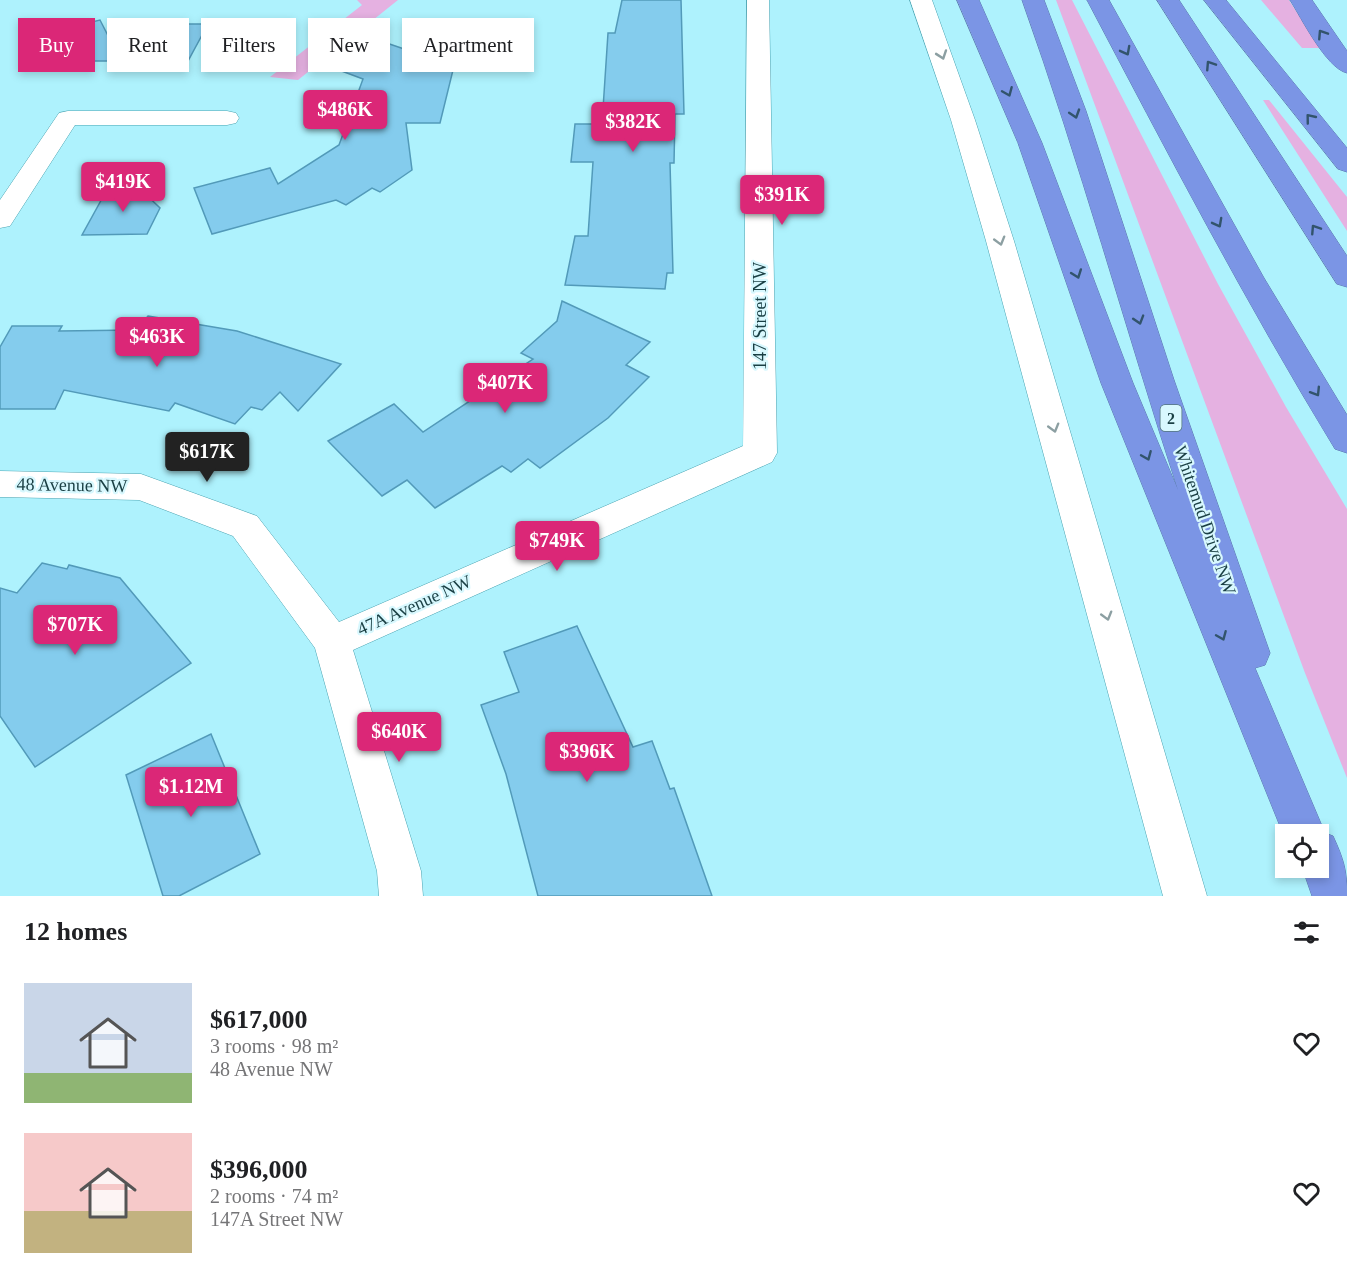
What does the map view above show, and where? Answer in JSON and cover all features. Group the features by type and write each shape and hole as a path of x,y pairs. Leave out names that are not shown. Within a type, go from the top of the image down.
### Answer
{"highway":[{"path":"968,0 1030,143 1117,383 1300,824"},
{"name":"Whitemud Drive NW","path":"1033,0 1074,111 1158,380 1310,824"},
{"path":"1098,0 1234,252 1309,382 1347,441"},
{"path":"1168,0 1347,278"},
{"path":"1215,0 1347,164"},
{"path":"1301,0 1327,41 1347,66"},
{"path":"1323,878 1332,896"},
{"path":"1326,878 1332,896"}],"street":[{"name":"147 Street NW","path":"758,0 760,453"},
{"path":"921,0 941,51 987,194 1185,896"},
{"path":"0,220 68,118 227,118"},
{"name":"47A Avenue NW","path":"332,642 760,453"},
{"name":"48 Avenue NW","path":"0,484 141,487 245,526 332,642"},
{"path":"332,642 399,872 401,896"}],"shaded area":[{"path":"357,0 398,0 376,18 345,18 362,5"},
{"path":"1056,0 1072,0 1218,284 1286,407 1347,509 1347,778 1305,673"},
{"path":"1261,0 1289,0 1320,48 1302,48"},
{"path":"308,47 308,72 298,80 270,77 276,72 296,72 296,57"},
{"path":"1263,100 1269,100 1347,197 1347,231"}],"building":[{"path":"622,0 681,0 684,114 675,114 674,163 670,163 673,273 667,273 665,289 565,285 575,236 588,236 593,162 571,162 575,124 602,124 608,33 615,33"},
{"path":"100,20 107,34 107,61 95,61 95,21"},
{"path":"189,24 201,24 201,37 189,59"},
{"path":"390,44 402,48 402,72 453,72 440,123 406,123 412,170 380,192 372,188 346,205 336,200 212,234 194,188 270,168 278,184 339,145 363,79 344,72 390,72"},
{"path":"136,185 160,208 147,234 82,235 109,186"},
{"path":"562,301 650,342 626,365 649,377 608,418 540,468 528,459 511,472 502,466 435,508 407,480 382,496 328,441 394,404 423,432 533,359 521,353 557,321"},
{"path":"148,316 237,331 341,364 298,411 280,392 262,410 251,407 235,424 175,403 169,411 64,390 55,409 0,409 0,347 12,326 62,326 59,331 136,330"},
{"path":"42,563 67,569 69,565 120,578 191,663 35,767 0,716 0,588 17,593"},
{"path":"577,626 633,747 652,741 670,789 674,788 712,896 538,896 506,774 481,705 519,692 504,652"},
{"path":"211,734 260,854 179,896 163,896 126,775"}]}
